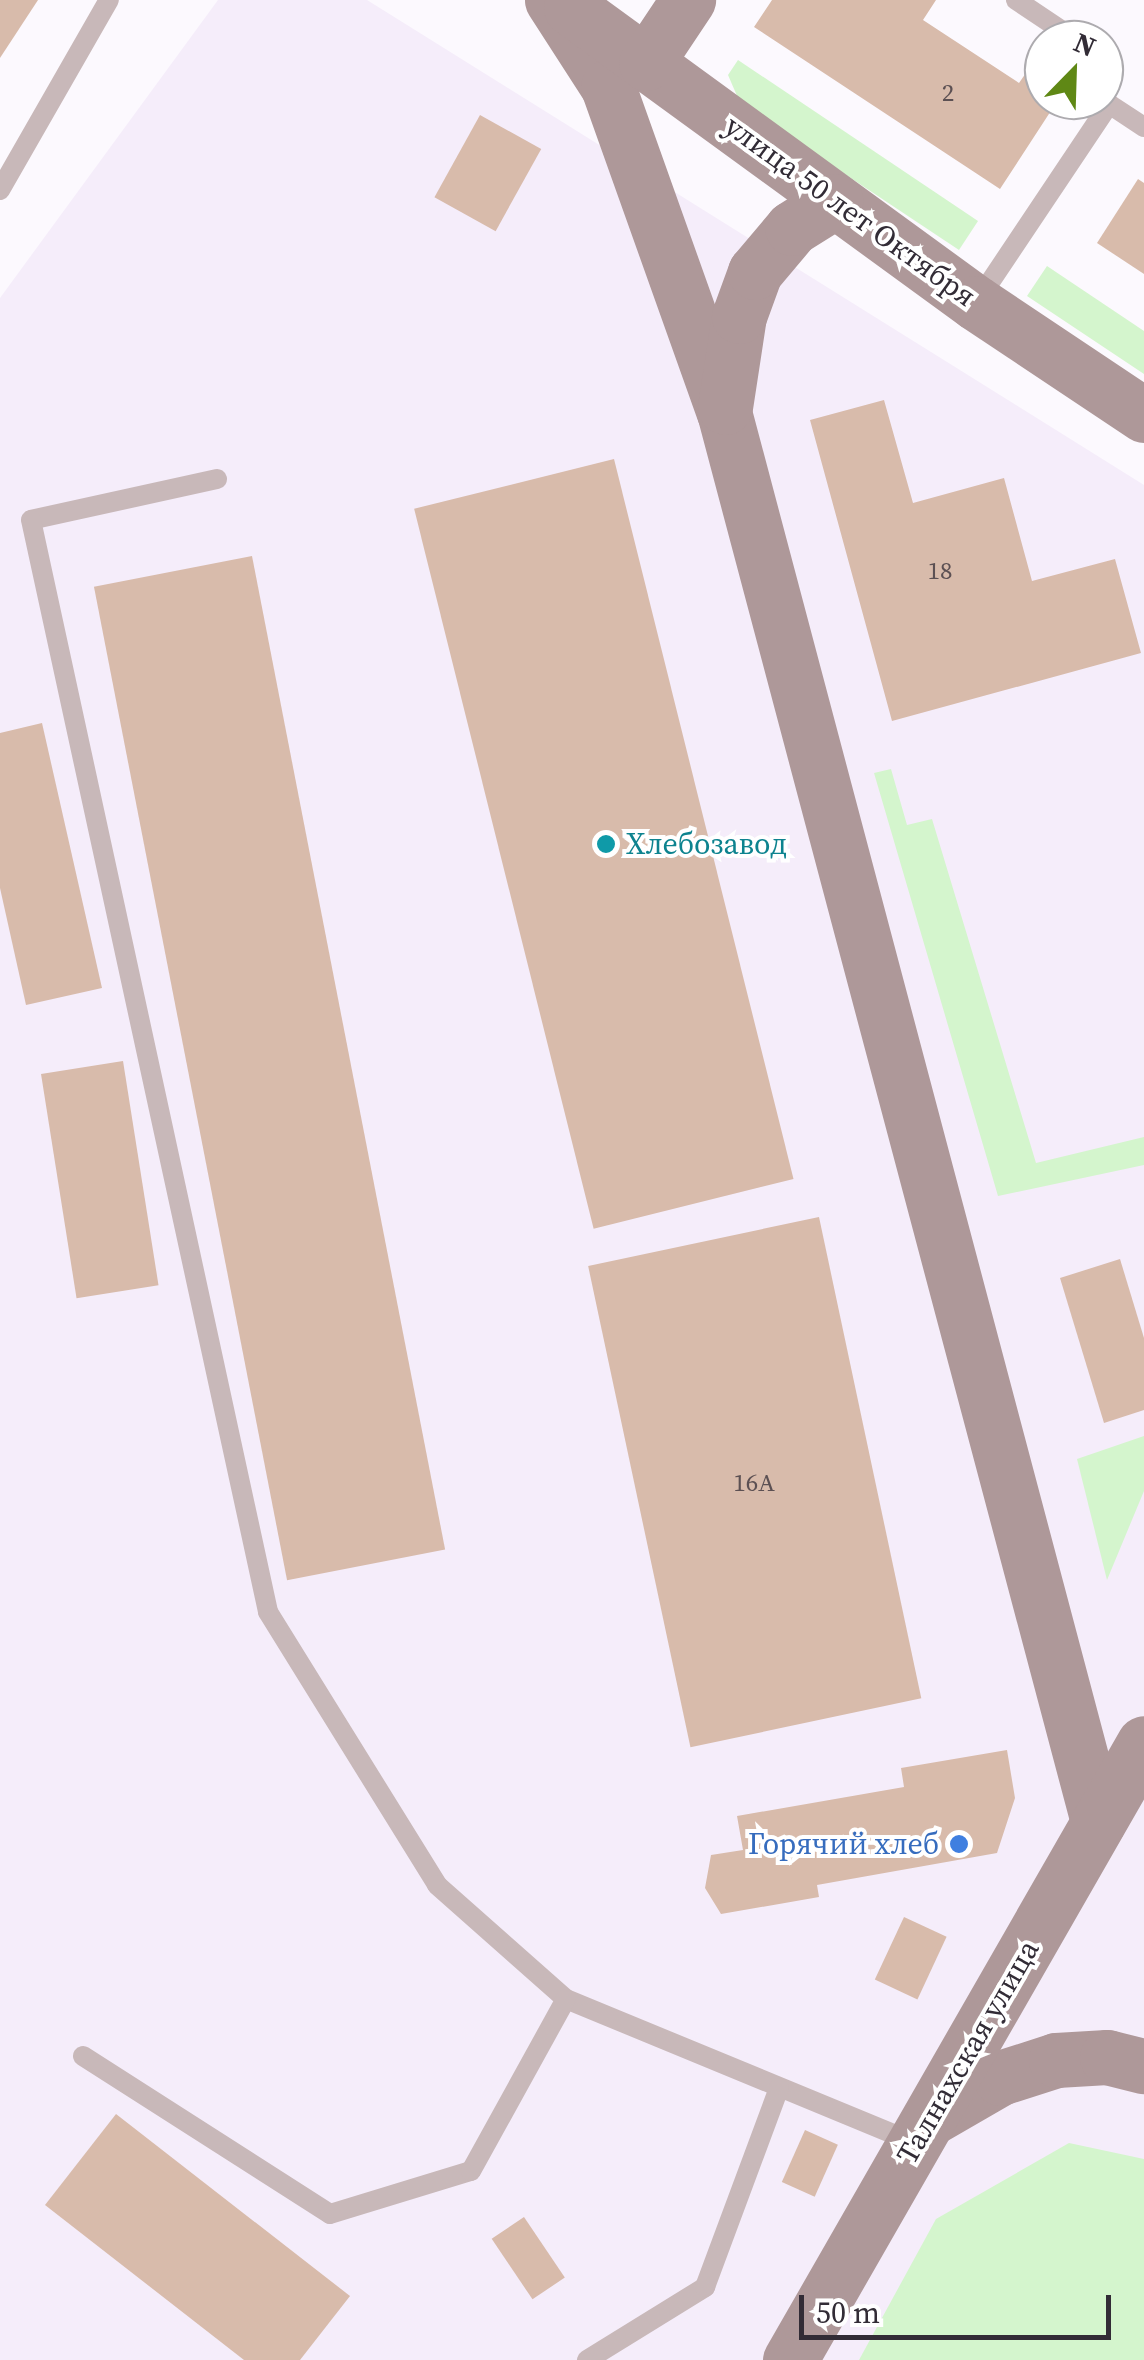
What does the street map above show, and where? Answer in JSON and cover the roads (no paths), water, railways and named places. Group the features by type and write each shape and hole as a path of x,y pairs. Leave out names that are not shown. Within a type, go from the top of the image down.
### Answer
{"main road":[{"path":"552,0 608,87 724,412 1098,1822"},
{"name":"улица 50 лет Октября","path":"561,0 976,303 1144,414"},
{"path":"646,63 688,0"},
{"path":"724,412 739,316 754,272 792,228 835,202"},
{"name":"Талнахская улица","path":"790,2360 1144,1743"},
{"path":"922,2131 1000,2078 1056,2060 1107,2057 1144,2066"}],"lane":[{"path":"0,190 109,0"},
{"path":"1016,0 1046,20"},
{"path":"1124,110 1144,127"},
{"path":"976,303 1090,120"},
{"path":"216,479 31,520 268,1612 437,1885 566,2000 778,2088 922,2131"},
{"path":"83,2056 330,2214 470,2172 566,2000"},
{"path":"587,2360 705,2287 778,2088"}],"place":[{"name":"Хлебозавод","path":"606,844"},
{"name":"Горячий хлеб","path":"959,1844"}]}
